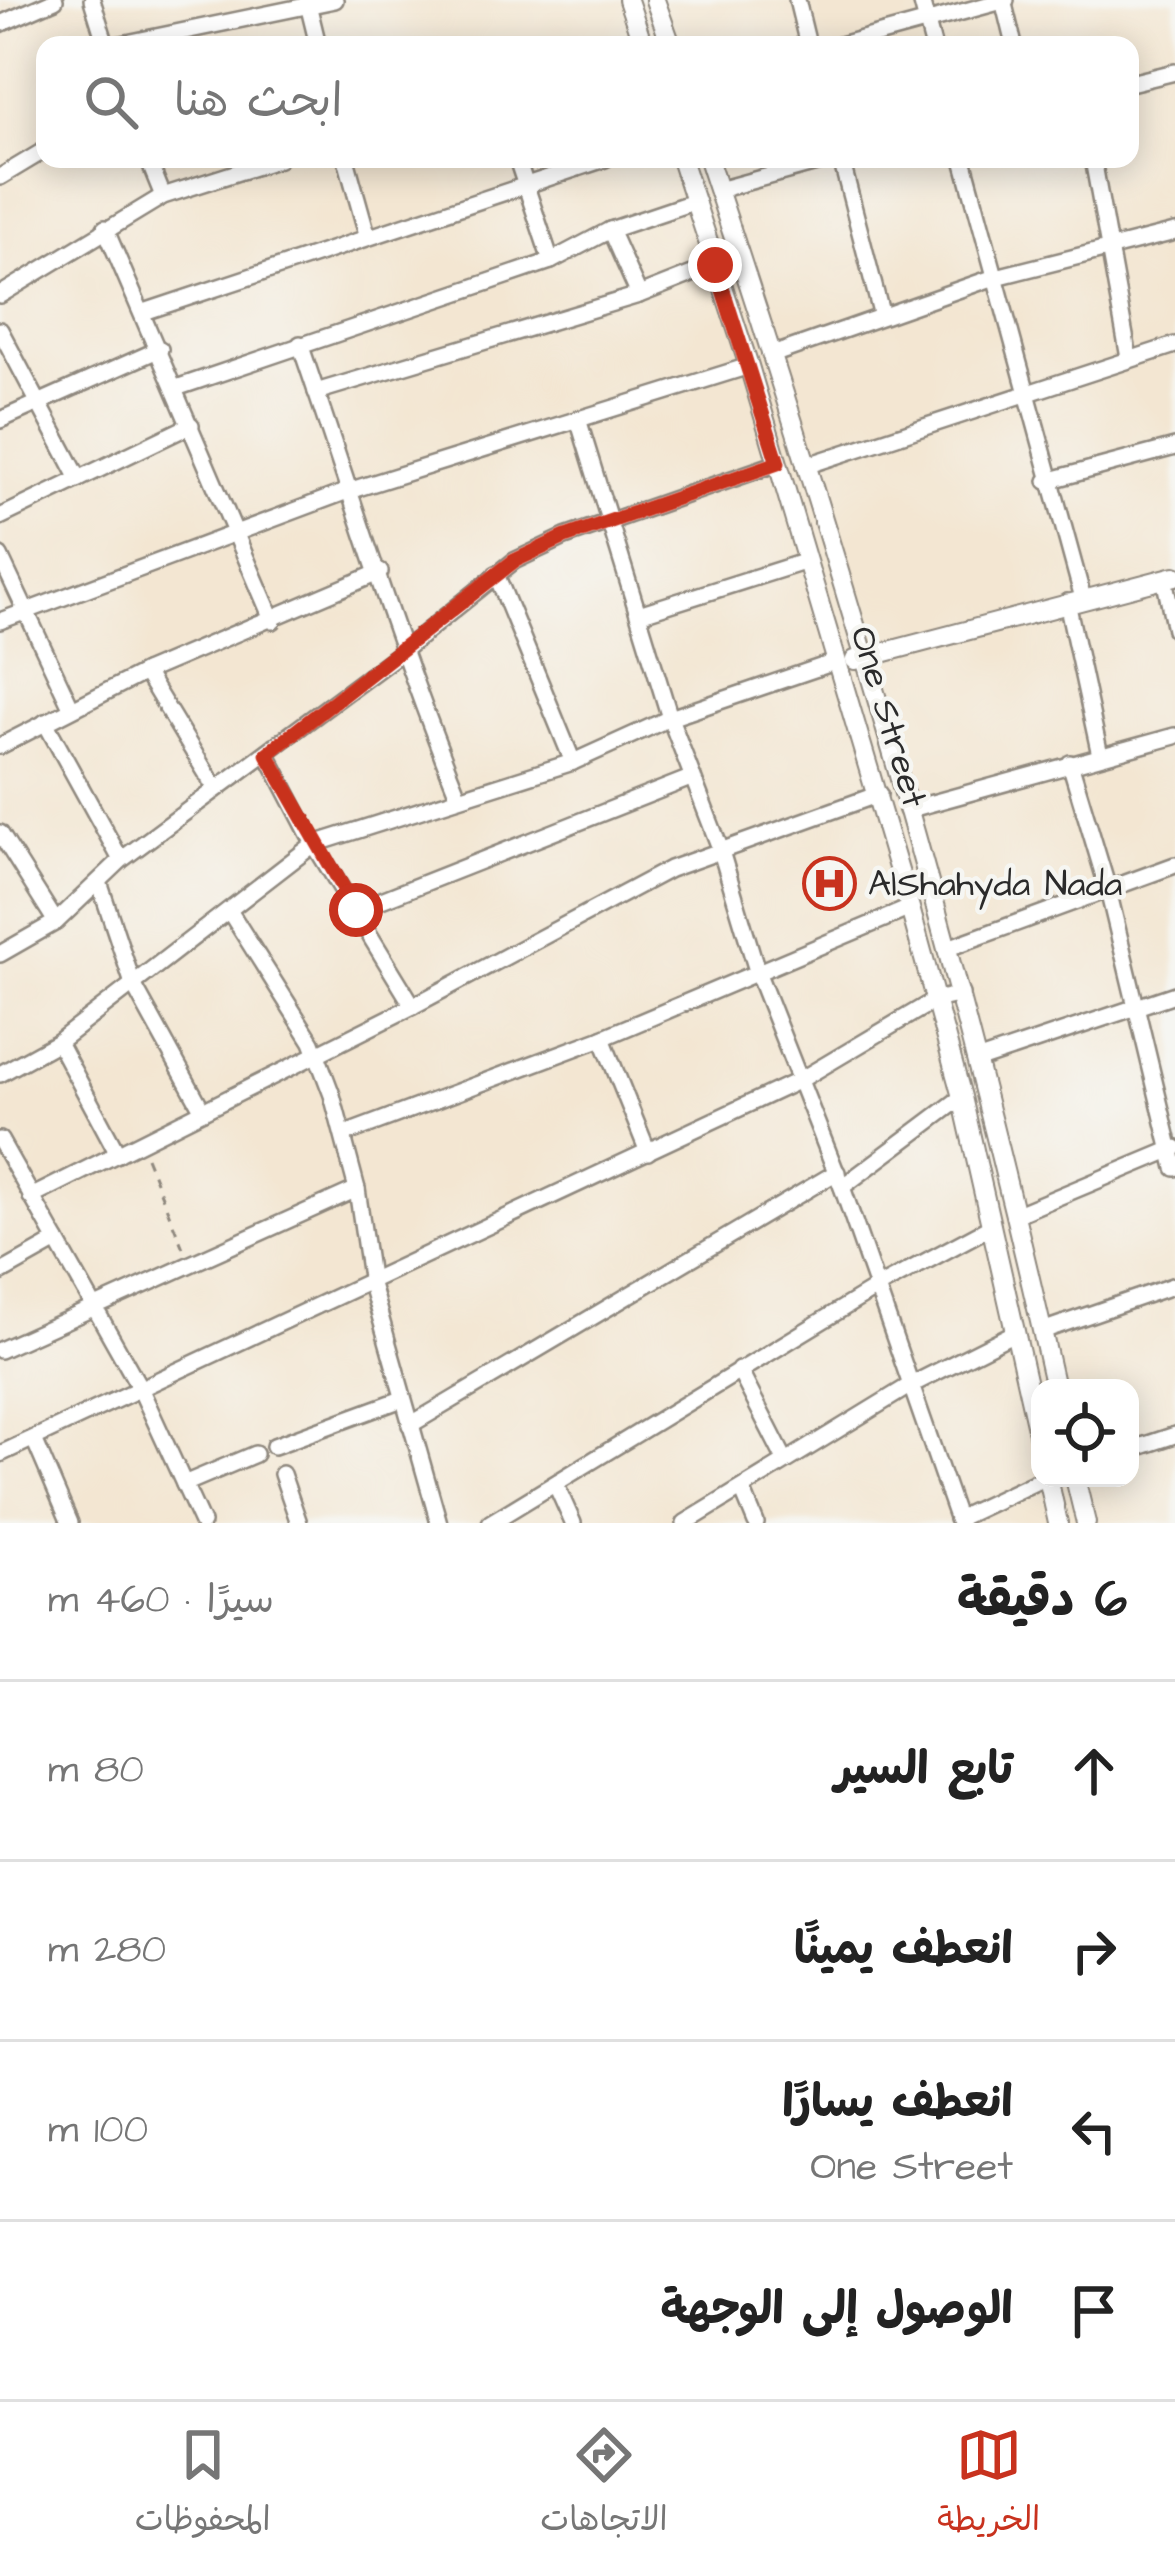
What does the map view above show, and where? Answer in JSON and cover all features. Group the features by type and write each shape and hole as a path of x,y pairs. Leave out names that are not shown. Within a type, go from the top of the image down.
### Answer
{"street":[{"path":"0,24 55,0"},
{"path":"92,0 103,36"},
{"path":"158,36 335,0"},
{"path":"628,0 640,36"},
{"path":"655,0 668,36"},
{"path":"797,0 806,36"},
{"path":"921,0 931,36"},
{"path":"873,36 1004,0 1012,36"},
{"path":"308,3 316,36"},
{"path":"1139,81 1175,72"},
{"path":"0,176 36,155"},
{"path":"152,168 163,196"},
{"path":"0,295 163,196 250,168"},
{"path":"349,168 367,234"},
{"path":"520,168 551,261"},
{"path":"144,312 367,234 527,189 581,168"},
{"name":"One Street","path":"684,168 879,794 962,1096 1031,1401"},
{"name":"One Street","path":"711,168 772,355 961,994 1053,1379"},
{"path":"718,190 798,168"},
{"path":"844,168 881,313"},
{"path":"965,168 1075,600 1100,755"},
{"path":"1094,168 1129,358"},
{"path":"176,388 551,261 610,230 696,201"},
{"path":"105,228 273,621"},
{"path":"610,230 638,295"},
{"path":"772,355 881,313 992,278 1175,232"},
{"path":"316,392 638,295 715,265"},
{"path":"0,330 79,479"},
{"path":"300,344 345,492 380,572 400,653 458,795"},
{"path":"805,466 1025,390 1175,345"},
{"path":"0,420 160,350"},
{"path":"0,621 345,492 749,366"},
{"path":"578,419 642,613 670,718 720,848 758,974 840,1179 958,1521 1031,1485"},
{"path":"0,518 191,425"},
{"path":"1047,481 1175,447"},
{"path":"0,954 56,922 121,860 400,653 496,574 536,549 778,463"},
{"path":"0,556 71,706"},
{"path":"642,613 807,561"},
{"path":"0,746 145,672 380,572"},
{"path":"496,574 573,762"},
{"path":"0,1074 58,1042 314,844 573,762 670,718 836,662 1169,577 1175,630"},
{"path":"145,672 217,789"},
{"path":"45,722 121,860"},
{"path":"907,810 1175,736"},
{"path":"267,754 314,844 413,1006"},
{"path":"1070,763 1107,886 1175,1168"},
{"path":"356,910 692,777"},
{"path":"31,1197 413,1006 670,869 879,794"},
{"path":"0,833 6,857 56,922"},
{"path":"947,948 1175,865"},
{"path":"99,882 133,984 203,1111"},
{"path":"345,1134 602,1038 910,908"},
{"path":"230,912 318,1054 345,1134 371,1284 439,1523"},
{"path":"0,1454 800,1080 935,1000 961,994"},
{"path":"979,1060 1175,994"},
{"path":"602,1038 648,1152"},
{"path":"58,1042 118,1154"},
{"path":"410,1425 840,1179 962,1096"},
{"path":"0,1141 140,1388 196,1521"},
{"path":"1017,1214 1173,1148"},
{"path":"0,1351 94,1304 357,1189"},
{"path":"490,1523 876,1288 992,1226"},
{"path":"0,1273 57,1240"},
{"path":"1042,1331 1175,1286"},
{"path":"685,1523 909,1386 1016,1332"},
{"path":"739,1370 785,1460"},
{"path":"274,1446 402,1399"},
{"path":"1139,1447 1175,1435"},
{"path":"34,1439 70,1523"},
{"path":"184,1484 255,1454"},
{"path":"282,1474 299,1523"},
{"path":"556,1484 573,1523"},
{"path":"1048,1487 1058,1523"},
{"path":"1077,1487 1086,1523"},
{"path":"742,1489 756,1523"}],"path":[{"path":"140,1143 189,1261"}],"place":[{"name":"AlShahyda Nada","path":"829,884"}],"route":[{"path":"356,910 314,844 267,754 514,561 565,537 778,463 715,265"}]}
